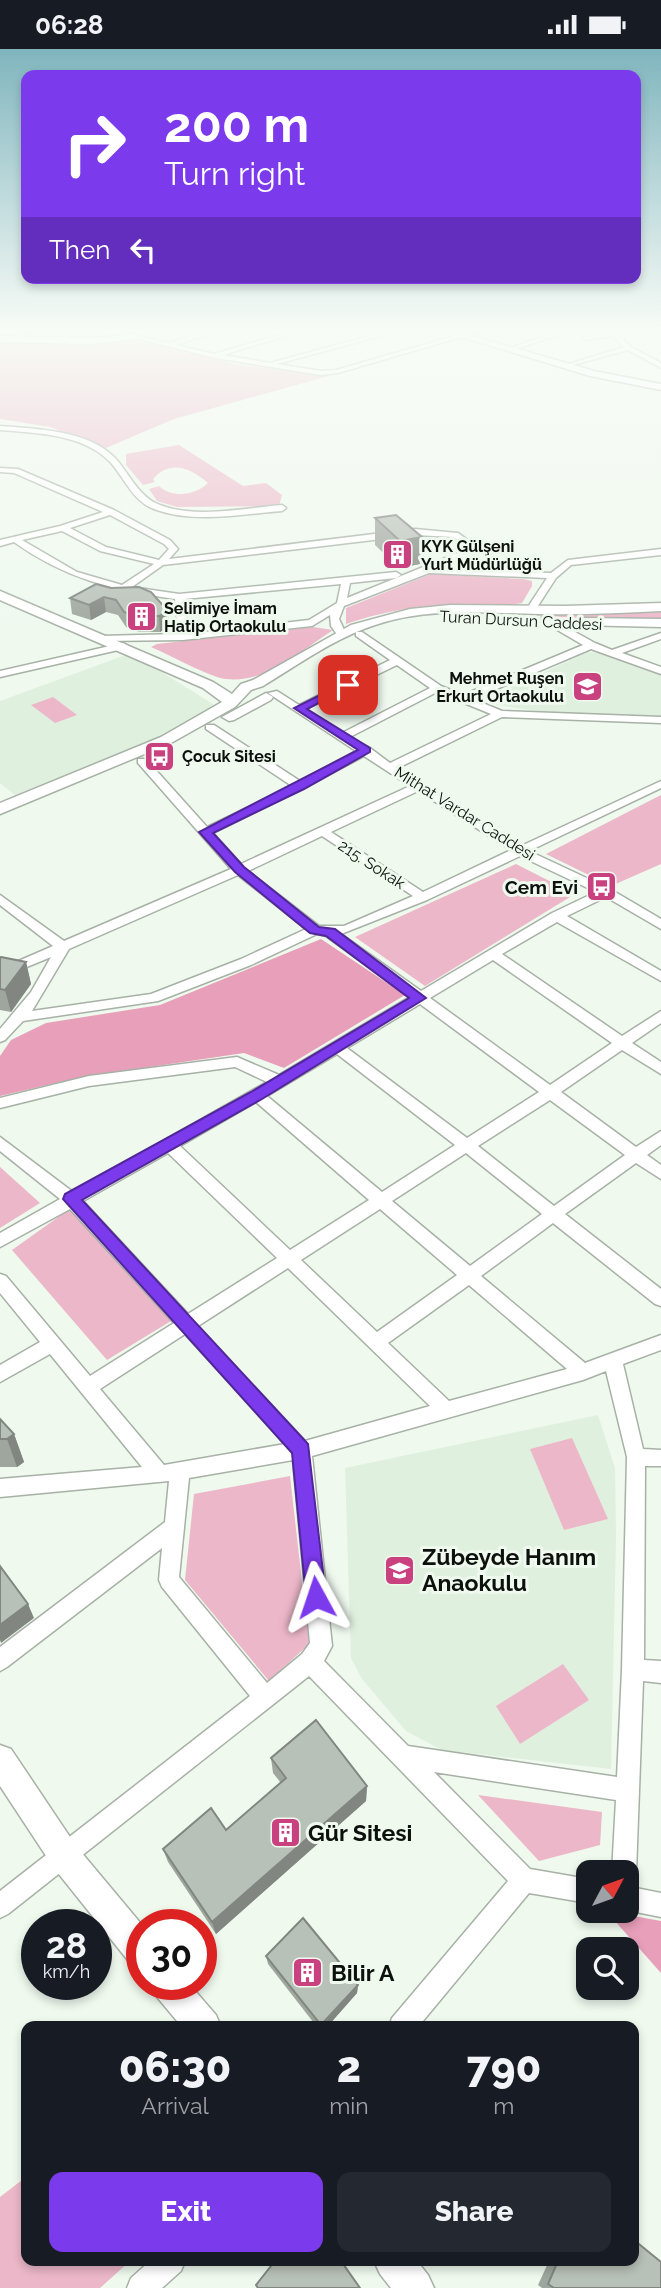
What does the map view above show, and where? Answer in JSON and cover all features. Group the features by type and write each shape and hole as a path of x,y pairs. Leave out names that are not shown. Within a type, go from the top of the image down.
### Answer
{"main road":[{"path":"0,595 198,679 228,698 230,704"},
{"path":"351,632 392,616 426,610 661,607"},
{"name":"Turan Dursun Caddesi","path":"243,693 246,687 351,632 425,616 475,615 661,624"},
{"name":"Turan Dursun Caddesi","path":"0,818 142,761 210,727 271,693 351,632"},
{"path":"198,679 230,684 258,683 271,693"},
{"path":"198,679 252,698 271,693"},
{"path":"0,809 166,740 230,704 243,693"},
{"path":"0,1760 65,1857 126,1931"},
{"path":"182,2000 199,2021"},
{"path":"397,2266 415,2288"}],"street":[{"path":"54,435 104,453 136,493 159,508 196,512 282,508"},
{"path":"0,470 15,471 111,512 171,545 174,549 161,562 122,589"},
{"path":"0,543 63,528 111,512"},
{"path":"63,528 103,549 161,562 415,532 454,535 475,548 470,553 416,572 341,604 312,623 183,637 103,638"},
{"path":"16,540 61,571 122,589 179,597 416,572 553,576"},
{"path":"531,610 553,576 568,563 661,552"},
{"path":"346,581 341,604 334,613 334,623 437,688 461,700 500,713 661,720"},
{"path":"179,597 183,637"},
{"path":"545,619 591,645 661,671"},
{"path":"612,653 661,636"},
{"path":"461,700 591,645"},
{"path":"0,674 123,646"},
{"path":"300,708 396,661"},
{"path":"344,737 437,688"},
{"name":"Mithat Vardar Caddesi","path":"271,693 300,708 522,852 606,892 661,925"},
{"path":"391,767 500,713"},
{"path":"210,727 300,786"},
{"path":"205,832 300,786 366,750"},
{"path":"142,761 239,870 661,1173"},
{"path":"20,1017 153,998 322,931 346,929 522,852 661,785"},
{"path":"0,974 239,870 419,786"},
{"name":"215. Sokak","path":"322,831 422,897"},
{"path":"0,1241 257,1095 557,916 606,892"},
{"path":"0,899 62,947"},
{"path":"557,916 661,977"},
{"path":"0,1037 40,992 62,947"},
{"path":"494,955 661,1069"},
{"path":"88,1387 549,1093 661,1016"},
{"path":"337,1048 466,1145 661,1299"},
{"path":"0,1103 89,1081 237,1062 280,1081"},
{"path":"257,1095 583,1372"},
{"path":"375,1343 661,1137"},
{"path":"0,1143 71,1199 302,1450 321,1646 310,1662 0,1906"},
{"path":"169,1144 445,1409"},
{"path":"0,1281 88,1387 170,1472 174,1527 169,1580 265,1698"},
{"path":"0,1489 170,1472 302,1450 583,1372 661,1342"},
{"path":"0,1374 52,1344"},
{"path":"613,1361 636,1457 633,1670 624,1860"},
{"path":"636,1457 661,1458"},
{"path":"0,1660 174,1527"},
{"path":"310,1662 524,1880 576,1889"},
{"path":"633,1670 661,1672"},
{"path":"400,1756 626,1790"},
{"path":"406,2021 524,1880"},
{"path":"639,1901 661,1905"},
{"path":"141,2288 165,2266"}],"shaded area":[{"path":"73,435 135,435 106,448"},
{"path":"179,445 243,486 266,483 282,495 279,506 177,507 157,501 149,489 159,486 171,493 184,494 208,483 188,470 173,468 160,473 153,479 155,482 143,485 126,465 126,454"},
{"path":"431,574 523,579 532,581 532,586 522,603 417,607 346,624 346,608"},
{"path":"661,611 661,619 617,621 531,615"},
{"path":"313,627 333,630 283,664 241,679 226,679 210,674 151,647 157,644"},
{"name":"Mehmet Ruşen Erkurt Ortaokulu","path":"588,652 601,653 661,675 661,716 544,712 497,705 487,698"},
{"path":"131,653 216,706 164,735 16,796 0,783 0,701"},
{"path":"53,697 77,715 55,723 31,705"},
{"path":"661,795 661,864 611,886 546,854"},
{"path":"516,864 575,894 425,986 355,937"},
{"path":"321,939 405,995 284,1068 244,1053 82,1077 0,1096 0,1056 11,1040 46,1023 160,1005"},
{"path":"0,1167 40,1203 0,1228"},
{"path":"71,1208 171,1321 107,1360 12,1250"},
{"path":"598,1415 615,1468 611,1769 442,1750 406,1731 362,1679 351,1658 345,1468"},
{"path":"572,1438 608,1519 564,1530 530,1449"},
{"path":"290,1476 309,1644 269,1681 185,1580 194,1494"},
{"path":"563,1664 589,1700 520,1744 496,1706"},
{"path":"478,1795 602,1812 600,1845 539,1861"},
{"path":"639,1917 661,1921 661,1973 639,1948 639,1937 629,1937 617,1923 639,1923"},
{"path":"21,2181 21,2266 124,2266 100,2288 0,2288 0,2197"}],"building":[{"path":"396,515 422,537 400,541 375,518"},
{"path":"96,584 111,588 139,587 151,592 168,611 159,616 138,617 124,612 116,600 104,597 89,605 70,598"},
{"path":"1,957 26,962 5,990 0,989"},
{"path":"0,1419 14,1434 7,1439 0,1439"},
{"path":"0,1566 28,1604 0,1625"},
{"name":"Gür Sitesi","path":"316,1720 367,1786 217,1918 217,1909 203,1909 163,1849 211,1808 226,1830 286,1778 271,1758"},
{"name":"Bilir A","path":"303,1918 358,1985 325,2021 318,2021 266,1956"},
{"path":"639,2244 661,2262 661,2288 554,2288 548,2284 556,2266 639,2266"},
{"path":"271,2266 345,2266 360,2288 258,2288 256,2285"}],"place":[{"name":"KYK Gülşeni Yurt Müdürlüğü","path":"398,555"},
{"name":"Selimiye İmam Hatip Ortaokulu","path":"141,617"},
{"name":"Mehmet Ruşen Erkurt Ortaokulu","path":"587,687"},
{"name":"Çocuk Sitesi","path":"159,756"},
{"name":"Cem Evi","path":"601,887"},
{"name":"Zübeyde Hanım Anaokulu","path":"399,1570"},
{"name":"Gür Sitesi","path":"285,1833"},
{"name":"Bilir A","path":"308,1973"}],"route":[{"path":"316,1597 302,1450 71,1199 257,1095 419,998 330,932 315,930 239,870 205,832 300,786 366,750 300,708 348,685"}]}
